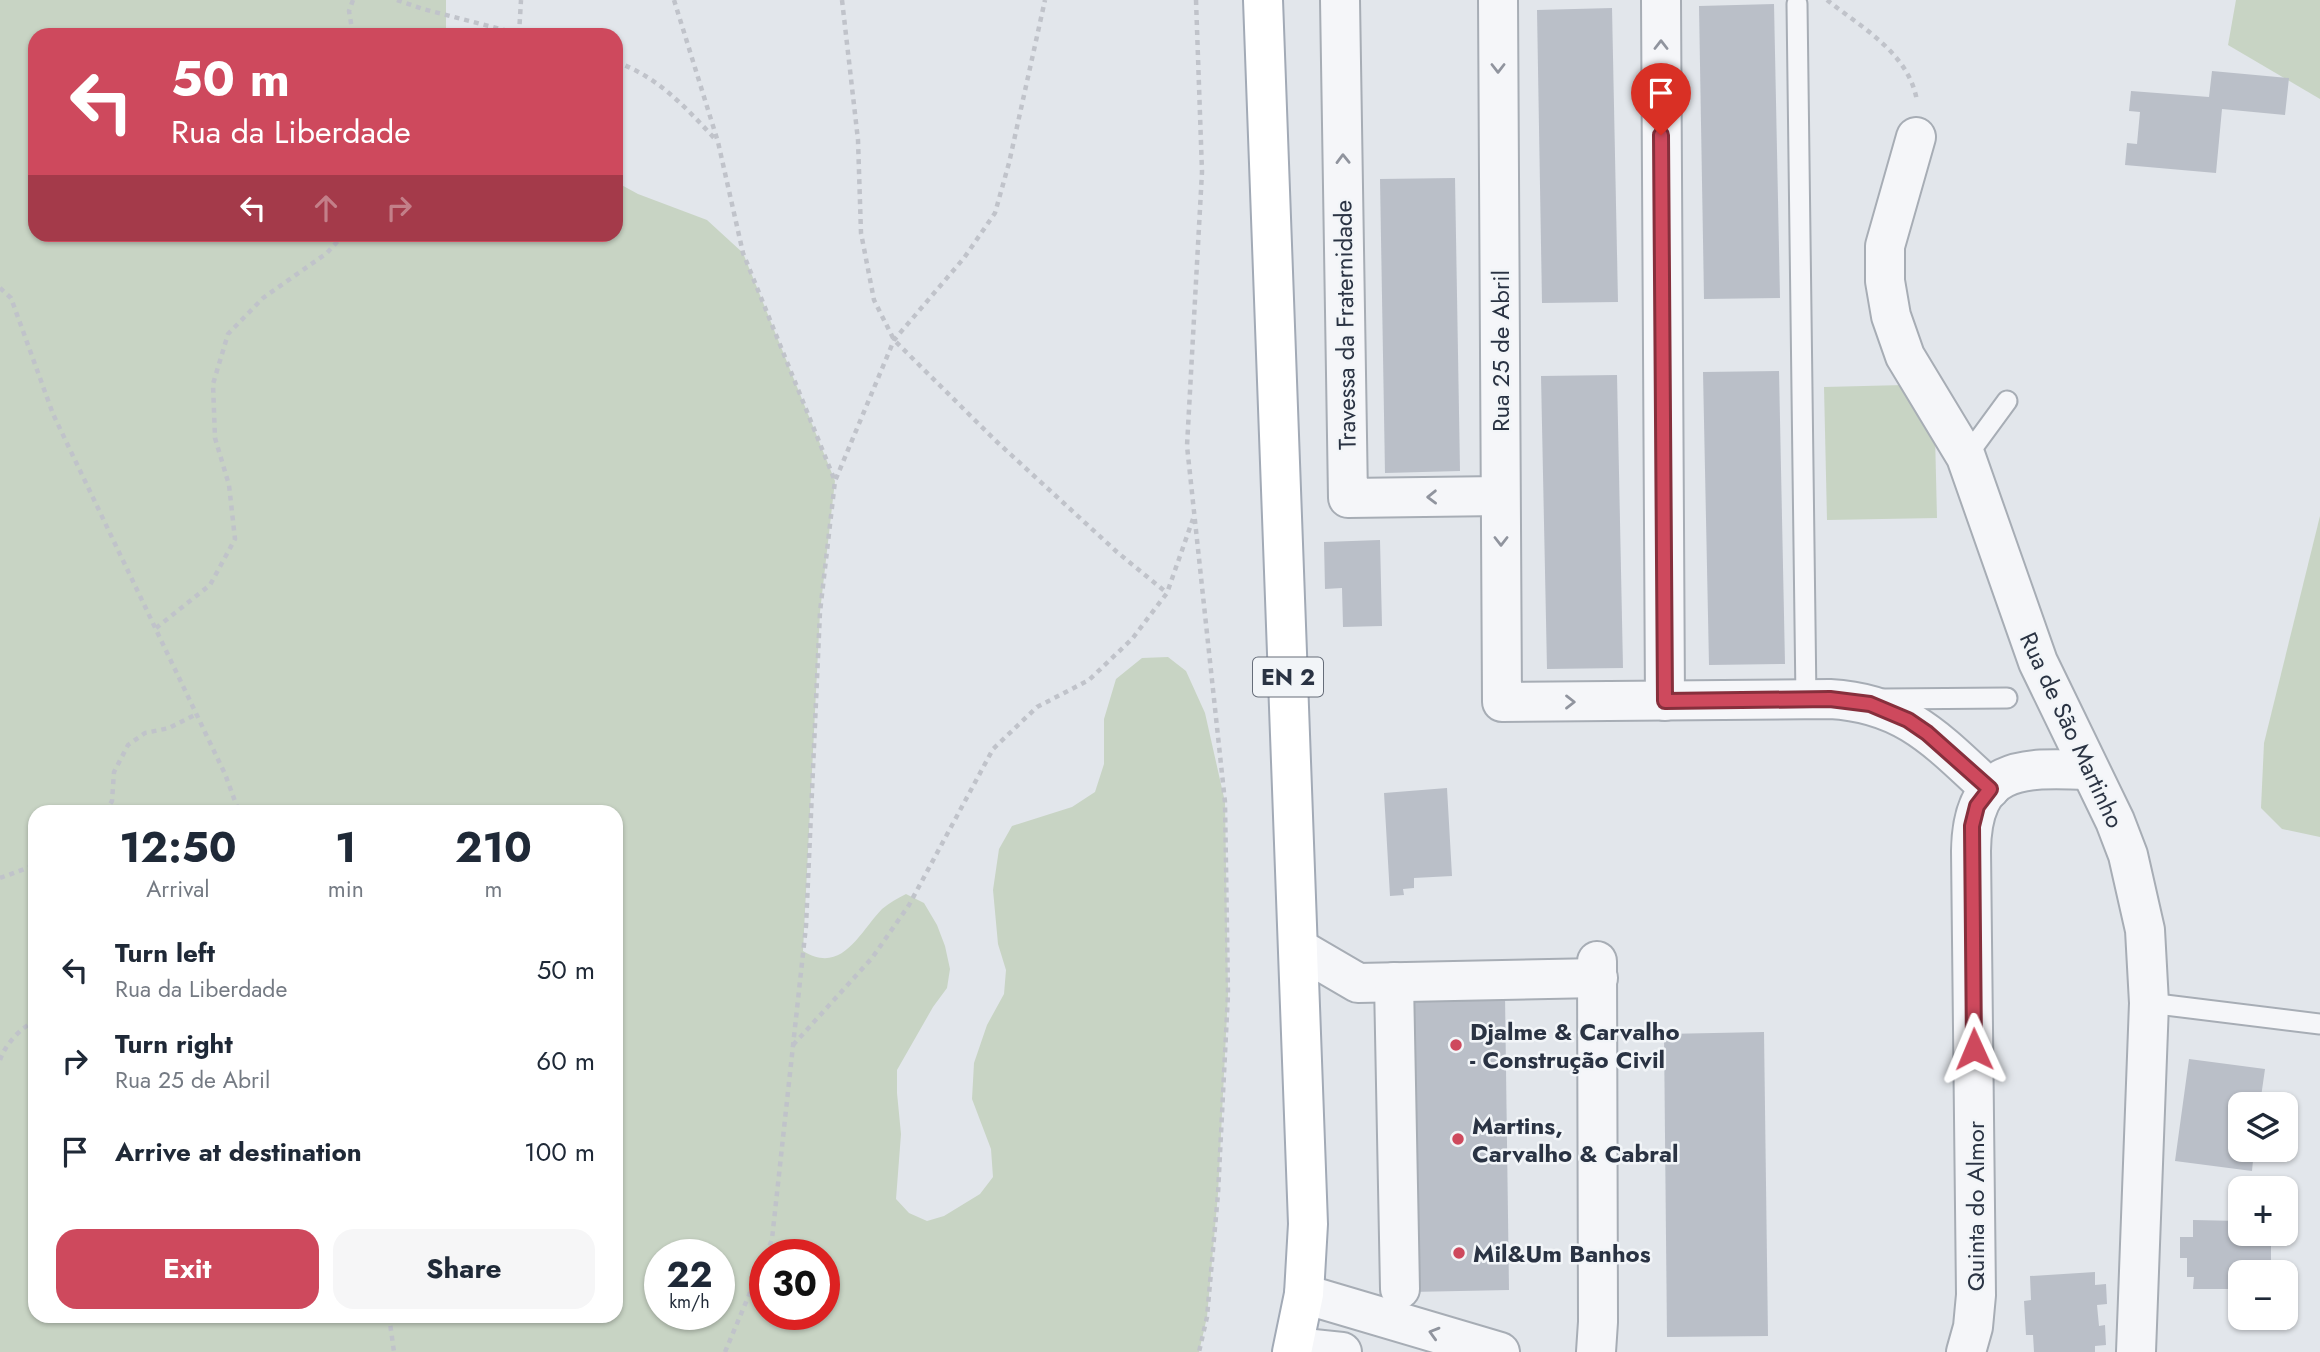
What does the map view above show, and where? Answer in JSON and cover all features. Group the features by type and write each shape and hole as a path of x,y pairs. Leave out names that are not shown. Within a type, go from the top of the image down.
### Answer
{"main road":[{"name":"EN 2","path":"1263,0 1308,1224 1304,1294 1293,1349"}],"street":[{"name":"Travessa da Fraternidade","path":"1340,0 1348,498 1500,496"},
{"name":"Rua 25 de Abril","path":"1498,0 1502,702 1665,701"},
{"path":"1661,0 1665,701 1818,700 1870,704 1908,720 1945,747 1990,789 2011,775 2035,769 2088,770"},
{"name":"Rua de São Martinho","path":"1916,138 1887,238 1885,262 1888,298 1895,330 1905,356 1966,457 2033,650 2088,770 2115,821 2134,874 2145,930 2149,1003 2136,1352"},
{"name":"Quinta do Almor","path":"1966,1352 1973,1327 1976,1295 1971,838 1977,806 1990,789"},
{"path":"1298,948 1358,983 1598,970 1596,1352"},
{"path":"1395,982 1400,1289"},
{"path":"1304,1294 1500,1352"},
{"path":"1293,1349 1342,1352"}],"lane":[{"path":"1797,4 1818,700 2007,698"},
{"path":"1966,457 2007,401"},
{"path":"2149,1003 2320,1024"}],"path":[{"path":"353,0 349,11 353,28"},
{"path":"397,0 498,28"},
{"path":"521,0 522,28"},
{"path":"674,0 718,142 743,253 835,481"},
{"path":"842,0 858,140 861,233 874,300 894,340 996,441 1117,552 1167,593"},
{"path":"772,1239 806,926 820,612 835,481 894,340 964,258 995,213 1009,163 1045,0"},
{"path":"1196,0 1202,172 1187,446 1225,802 1228,994 1218,1194 1207,1317 1199,1352"},
{"path":"1827,0 1893,52 1901,62 1916,96 1919,116 1916,138"},
{"path":"623,65 638,71 668,91 718,142"},
{"path":"156,628 210,585 235,539 229,485 215,438 213,384 228,334 263,298 327,253 337,242"},
{"path":"0,288 11,298 53,414 197,714 236,805"},
{"path":"793,1045 872,958 909,905 993,749 1037,708 1089,680 1132,639 1167,593 1195,515"},
{"path":"109,805 114,772 128,745 145,733 169,728 197,714"},
{"path":"0,878 28,868"},
{"path":"0,1060 4,1050 28,1024"},
{"path":"725,1352 749,1294"},
{"path":"390,1323 394,1352"}],"green space":[{"path":"0,0 446,0 446,28 28,28 28,242 623,242 623,186 707,220 743,253 835,481 820,612 803,951 817,957 839,955 857,939 882,909 906,894 924,903 937,925 950,969 947,988 897,1070 901,1134 896,1199 909,1213 927,1221 944,1216 980,1194 993,1177 991,1149 972,1099 974,1063 987,1025 1004,994 1006,970 998,944 993,890 999,849 1012,826 1072,807 1095,792 1104,764 1104,719 1116,679 1142,658 1168,657 1186,671 1205,713 1225,802 1228,994 1218,1194 1207,1317 1199,1352 0,1352"},
{"path":"2236,0 2320,0 2320,99 2228,45"},
{"path":"1904,385 1935,434 1937,518 1827,520 1824,387"},
{"path":"2320,516 2320,837 2282,829 2261,808 2264,743"}],"building":[{"path":"1774,4 1780,298 1704,299 1699,6"},
{"path":"1612,8 1618,302 1542,303 1537,10"},
{"path":"2212,71 2289,78 2285,115 2222,109 2216,173 2125,165 2127,143 2137,144 2140,112 2129,111 2131,91 2209,97"},
{"path":"1455,178 1460,471 1385,473 1380,179"},
{"path":"1779,371 1785,664 1709,665 1703,372"},
{"path":"1617,375 1623,668 1547,669 1541,376"},
{"path":"1380,540 1382,626 1343,627 1342,588 1325,589 1324,542"},
{"path":"1447,788 1452,876 1414,878 1414,888 1403,889 1404,895 1390,896 1384,793"},
{"path":"1505,996 1509,1290 1410,1292 1406,998"},
{"path":"1764,1032 1768,1336 1667,1337 1664,1034"},
{"path":"2189,1059 2265,1069 2262,1092 2228,1092 2228,1162 2253,1162 2252,1171 2175,1161"},
{"path":"2193,1220 2228,1221 2228,1246 2271,1246 2271,1260 2228,1260 2228,1289 2193,1289 2194,1277 2187,1277 2187,1258 2180,1258 2180,1237 2193,1237"},
{"path":"2095,1272 2095,1285 2106,1284 2107,1304 2097,1305 2099,1326 2105,1325 2106,1345 2095,1346 2095,1352 2034,1352 2033,1335 2026,1335 2024,1301 2031,1300 2030,1276"}],"place":[{"name":"Djalme & Carvalho - Construção Civil","path":"1456,1045"},
{"name":"Martins, Carvalho & Cabral","path":"1458,1139"},
{"name":"Mil&Um Banhos","path":"1459,1253"}],"route":[{"path":"1661,135 1665,701 1830,699 1870,704 1889,710 1927,733 1990,789 1977,806 1972,826 1974,1049"}]}
